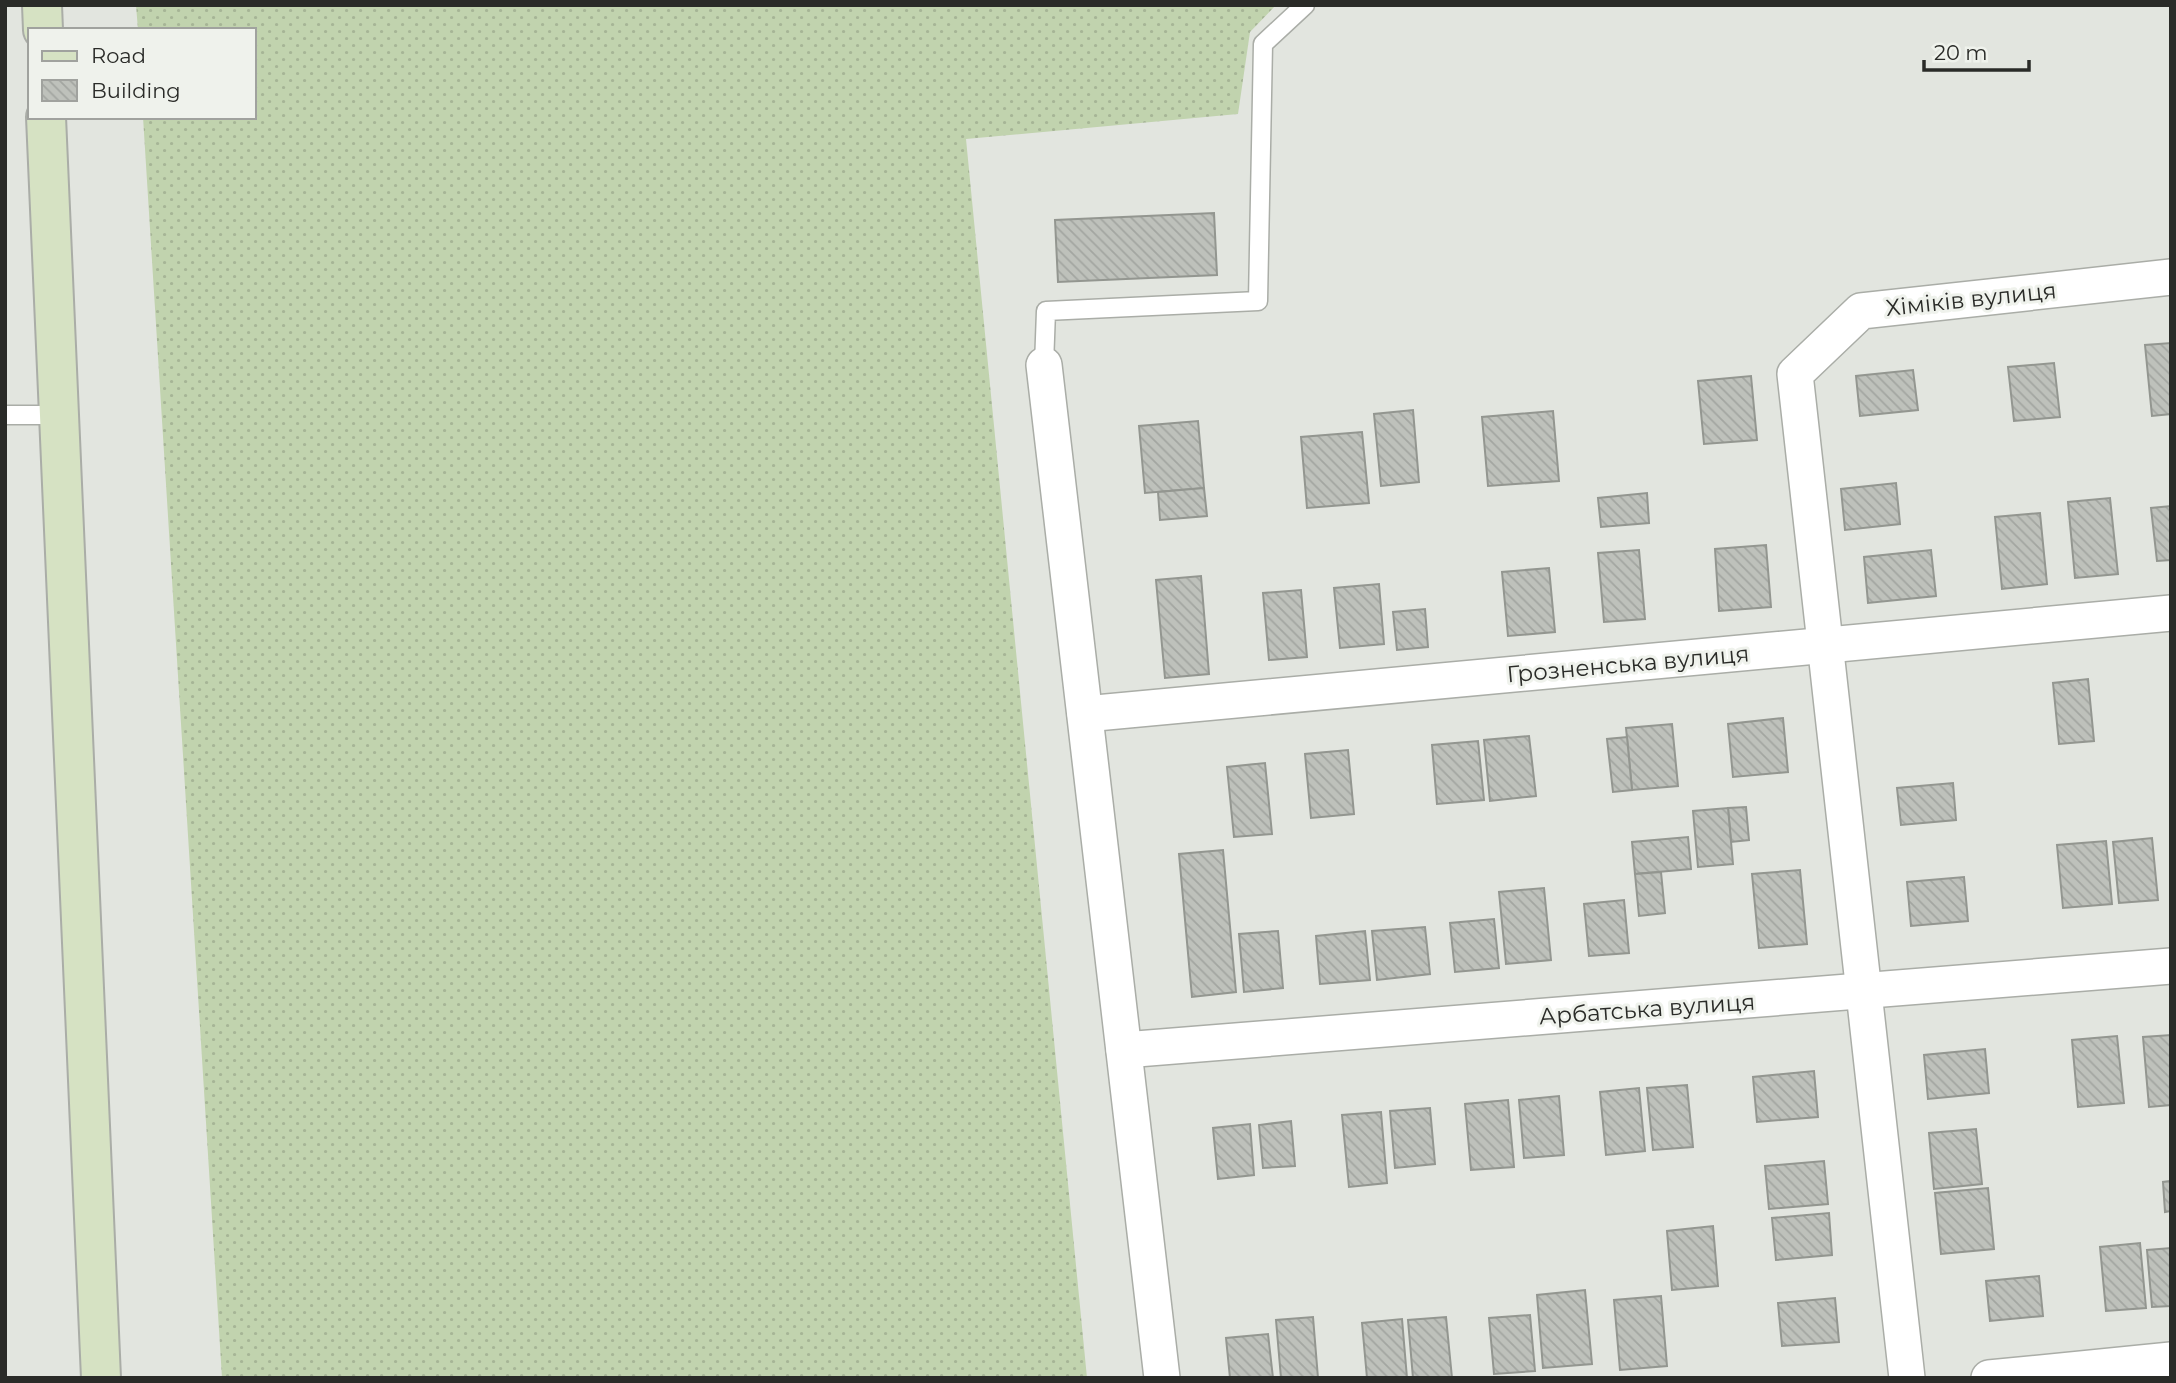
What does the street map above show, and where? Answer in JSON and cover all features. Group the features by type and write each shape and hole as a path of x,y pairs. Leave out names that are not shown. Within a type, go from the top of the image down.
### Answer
{"street":[{"path":"42,5 43,28"},
{"path":"46,119 101,1378"},
{"name":"Хіміків вулиця","path":"1826,646 1796,374 1861,312 2171,277"},
{"path":"1044,365 1162,1378"},
{"name":"Грозненська вулиця","path":"1085,714 2171,613"},
{"path":"1826,646 1907,1378"},
{"name":"Арбатська вулиця","path":"1124,1050 2171,966"},
{"path":"1989,1378 2171,1360"}],"lane":[{"path":"1044,365 1045,312 1258,301 1263,44 1305,5"},
{"path":"5,415 58,415"}],"green space":[{"path":"136,5 1276,5 1250,32 1238,114 966,139 1087,1378 222,1378 143,119 256,119 256,28 138,28"}],"building":[{"path":"1214,213 1217,275 1058,282 1055,220"},
{"path":"2171,343 2171,414 2152,416 2145,345"},
{"path":"2054,363 2060,417 2014,421 2008,367"},
{"path":"1913,370 1918,410 1860,416 1856,376"},
{"path":"1751,376 1757,440 1704,444 1698,381"},
{"path":"1413,410 1419,482 1381,486 1374,414"},
{"path":"1553,411 1559,481 1488,486 1482,417"},
{"path":"1198,421 1204,488 1145,493 1139,426"},
{"path":"1362,432 1369,503 1307,508 1301,437"},
{"path":"1896,483 1900,524 1845,530 1841,489"},
{"path":"1204,488 1207,516 1160,520 1158,492"},
{"path":"1647,493 1649,523 1601,527 1598,498"},
{"path":"2110,498 2118,574 2075,578 2068,502"},
{"path":"2171,506 2171,560 2157,561 2151,508"},
{"path":"2040,513 2047,584 2002,589 1995,517"},
{"path":"1766,545 1771,607 1719,611 1715,549"},
{"path":"1639,550 1645,619 1604,622 1598,553"},
{"path":"1931,550 1936,596 1868,603 1864,557"},
{"path":"1549,568 1555,632 1508,636 1502,572"},
{"path":"1201,576 1209,674 1165,678 1156,580"},
{"path":"1379,584 1384,644 1340,648 1334,588"},
{"path":"1301,590 1307,657 1269,660 1263,593"},
{"path":"1425,609 1428,647 1397,650 1393,612"},
{"path":"2088,679 2094,741 2059,744 2053,683"},
{"path":"1783,718 1788,772 1733,777 1728,724"},
{"path":"1672,724 1678,786 1632,790 1626,728"},
{"path":"1529,736 1536,796 1490,801 1484,740"},
{"path":"1627,737 1632,790 1613,792 1607,739"},
{"path":"1478,741 1484,800 1437,804 1432,745"},
{"path":"1348,750 1354,814 1311,818 1305,754"},
{"path":"1265,763 1272,834 1234,837 1227,767"},
{"path":"1953,783 1956,820 1901,825 1897,788"},
{"path":"1746,807 1749,840 1731,842 1728,808"},
{"path":"1728,808 1733,864 1698,867 1693,811"},
{"path":"1688,837 1691,869 1635,874 1632,842"},
{"path":"2152,838 2158,900 2119,903 2113,842"},
{"path":"2106,841 2112,904 2063,908 2057,845"},
{"path":"1223,850 1236,992 1192,997 1179,854"},
{"path":"1800,870 1807,944 1759,948 1752,874"},
{"path":"1661,872 1665,913 1639,916 1635,874"},
{"path":"1964,877 1968,921 1911,926 1907,882"},
{"path":"1544,888 1551,960 1506,964 1499,892"},
{"path":"1624,900 1629,953 1589,956 1584,904"},
{"path":"1494,919 1499,968 1455,972 1450,923"},
{"path":"1425,927 1430,974 1377,980 1372,931"},
{"path":"1278,931 1283,988 1244,992 1239,934"},
{"path":"1365,931 1370,980 1320,984 1316,936"},
{"path":"2171,1035 2171,1105 2149,1107 2143,1037"},
{"path":"2117,1036 2124,1103 2078,1107 2072,1040"},
{"path":"1985,1049 1989,1093 1928,1099 1924,1055"},
{"path":"1814,1071 1818,1117 1757,1122 1753,1077"},
{"path":"1687,1085 1693,1147 1653,1150 1647,1088"},
{"path":"1639,1088 1645,1151 1606,1155 1600,1092"},
{"path":"1559,1096 1564,1155 1524,1158 1519,1100"},
{"path":"1508,1100 1514,1167 1471,1170 1465,1104"},
{"path":"1430,1108 1435,1164 1395,1168 1390,1111"},
{"path":"1381,1112 1387,1183 1349,1187 1342,1115"},
{"path":"1291,1121 1295,1166 1263,1168 1259,1125"},
{"path":"1250,1124 1254,1175 1218,1179 1213,1128"},
{"path":"1976,1129 1982,1184 1934,1189 1929,1133"},
{"path":"1824,1161 1828,1204 1769,1209 1765,1166"},
{"path":"2171,1181 2171,1211 2165,1212 2163,1182"},
{"path":"1988,1188 1994,1249 1941,1254 1935,1193"},
{"path":"1829,1213 1832,1255 1776,1260 1772,1218"},
{"path":"1713,1226 1718,1286 1672,1290 1667,1231"},
{"path":"2140,1243 2146,1308 2106,1311 2100,1247"},
{"path":"2171,1248 2171,1306 2152,1307 2147,1250"},
{"path":"2039,1276 2043,1316 1990,1321 1986,1281"},
{"path":"1585,1290 1592,1364 1543,1368 1537,1295"},
{"path":"1661,1296 1667,1366 1620,1370 1614,1300"},
{"path":"1835,1298 1839,1342 1782,1346 1778,1303"},
{"path":"1530,1315 1535,1371 1494,1374 1489,1318"},
{"path":"1313,1317 1318,1378 1281,1378 1276,1320"},
{"path":"1446,1317 1452,1378 1413,1378 1408,1320"},
{"path":"1402,1319 1407,1378 1367,1378 1362,1323"},
{"path":"1268,1334 1273,1378 1230,1378 1226,1338"}]}
